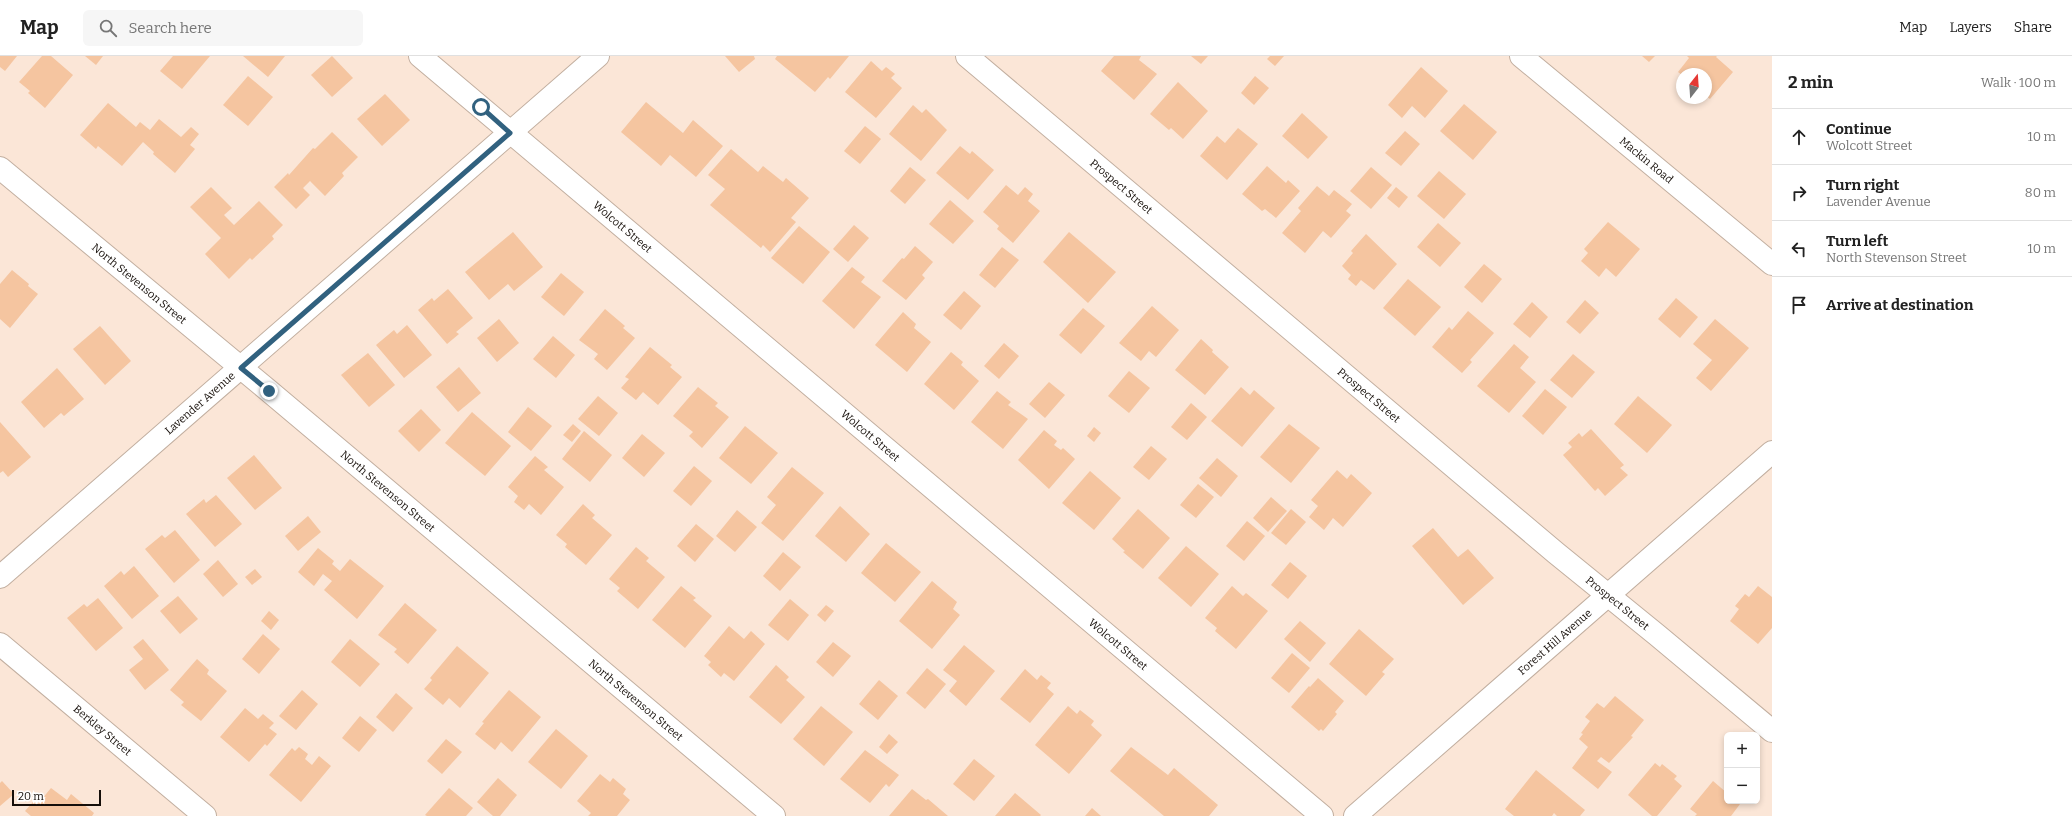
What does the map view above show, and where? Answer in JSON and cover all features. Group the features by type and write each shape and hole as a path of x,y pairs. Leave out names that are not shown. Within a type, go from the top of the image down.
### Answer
{"street":[{"name":"Wolcott Street","path":"420,56 1322,816"},
{"name":"Lavender Avenue","path":"0,577 598,56"},
{"name":"Prospect Street","path":"967,56 1556,553 1772,731"},
{"name":"Mackin Road","path":"1522,56 1772,264"},
{"name":"North Stevenson Street","path":"0,168 241,368 774,816"},
{"name":"Forest Hill Avenue","path":"1355,816 1772,452"},
{"name":"Berkley Street","path":"0,644 205,816"}],"building":[{"path":"0,56 17,56 5,71 0,67"},
{"path":"42,56 51,56 73,75 45,108 28,93 30,91 19,82"},
{"path":"85,56 103,56 96,65"},
{"path":"173,56 210,56 182,89 160,71"},
{"path":"243,56 285,56 268,77"},
{"path":"332,56 353,78 332,97 311,75"},
{"path":"725,56 754,56 755,59 739,72"},
{"path":"777,56 849,56 830,79 828,77 815,92 775,59"},
{"path":"1114,56 1141,56 1139,60 1157,74 1134,100 1101,71"},
{"path":"1191,56 1208,56 1201,64"},
{"path":"1270,56 1284,56 1275,66 1267,59"},
{"path":"1642,56 1655,56 1649,62"},
{"path":"1687,56 1717,56 1716,57 1733,72 1712,97 1712,68 1681,68 1689,58"},
{"path":"871,61 882,71 886,67 895,74 891,78 902,88 876,118 845,92"},
{"path":"1421,67 1448,91 1425,118 1412,106 1402,118 1388,105"},
{"path":"248,76 273,97 248,126 223,105"},
{"path":"1255,76 1269,88 1254,105 1241,93"},
{"path":"1178,82 1208,111 1183,139 1171,128 1169,130 1150,114"},
{"path":"385,94 410,120 382,146 357,119"},
{"path":"646,102 683,133 693,120 723,146 696,177 670,155 661,166 621,132"},
{"path":"108,103 136,127 140,122 150,130 159,119 181,137 191,127 199,134 190,145 195,149 175,173 153,154 154,152 143,142 122,166 98,146 96,149 80,135"},
{"path":"1464,104 1497,132 1473,160 1440,131"},
{"path":"913,105 922,113 926,109 947,130 921,161 889,134"},
{"path":"1302,113 1328,137 1308,159 1282,136"},
{"path":"865,126 881,139 860,164 844,151"},
{"path":"1238,128 1258,144 1227,180 1200,156 1217,136 1225,143"},
{"path":"1405,131 1420,144 1401,166 1385,153"},
{"path":"332,132 358,157 342,173 344,176 325,196 310,181 303,188 310,195 296,209 274,187 288,173 289,175 313,148 315,149"},
{"path":"960,146 970,154 972,151 994,170 968,200 936,173"},
{"path":"731,149 758,172 763,166 783,182 786,178 809,198 791,218 796,222 770,252 763,245 761,248 710,205 725,189 708,175"},
{"path":"1267,166 1286,183 1288,180 1300,191 1276,218 1265,209 1262,211 1242,194"},
{"path":"910,167 926,180 905,204 890,191"},
{"path":"1371,167 1392,185 1371,209 1350,191"},
{"path":"1439,171 1466,194 1444,219 1417,196"},
{"path":"1006,185 1018,195 1025,187 1033,194 1028,201 1040,211 1013,243 997,229 999,226 983,212"},
{"path":"1317,186 1329,196 1334,190 1352,204 1346,211 1351,215 1331,238 1323,231 1305,253 1282,233 1301,211 1298,208"},
{"path":"211,187 232,208 224,215 234,225 259,201 283,225 272,236 274,239 252,260 250,258 229,279 205,254 221,238 190,207"},
{"path":"1396,187 1408,197 1399,208 1387,198"},
{"path":"950,200 974,221 953,244 929,224"},
{"path":"1608,222 1640,249 1616,277 1606,268 1599,277 1581,261 1588,253 1584,249"},
{"path":"1438,223 1461,243 1440,267 1417,247"},
{"path":"854,225 869,238 848,262 833,249"},
{"path":"799,226 830,252 803,284 771,258"},
{"path":"513,232 543,267 514,291 508,284 489,300 465,272"},
{"path":"1069,232 1116,272 1088,303 1043,262"},
{"path":"1366,234 1397,264 1374,290 1361,280 1356,286 1348,279 1351,275 1342,266 1353,253 1351,251"},
{"path":"915,246 933,262 922,275 925,278 906,300 882,281 902,258 904,259"},
{"path":"1002,247 1019,260 995,288 979,275"},
{"path":"1484,264 1502,279 1482,303 1464,287"},
{"path":"852,267 865,277 861,282 881,297 854,329 822,301"},
{"path":"12,270 29,284 28,286 38,294 10,328 0,319 0,284"},
{"path":"561,273 584,292 564,316 541,297"},
{"path":"1408,279 1441,307 1415,336 1383,308"},
{"path":"448,289 473,318 456,332 459,334 447,344 418,310 432,298 434,301"},
{"path":"964,291 981,306 961,330 943,315"},
{"path":"1676,298 1698,317 1680,338 1658,319"},
{"path":"1585,300 1599,313 1580,334 1566,322"},
{"path":"1532,302 1548,317 1530,338 1513,324"},
{"path":"1152,306 1179,330 1156,357 1149,351 1141,361 1119,343"},
{"path":"1083,308 1105,326 1081,354 1059,335"},
{"path":"605,309 625,326 623,328 635,338 607,370 594,359 598,354 579,340"},
{"path":"1468,311 1494,333 1470,360 1472,362 1462,373 1432,347 1449,327 1452,330"},
{"path":"903,312 916,324 914,328 931,342 907,372 875,345"},
{"path":"499,319 519,343 497,362 477,338"},
{"path":"1715,319 1749,348 1711,391 1696,378 1712,360 1693,344"},
{"path":"407,325 432,355 404,378 376,345 394,330 397,334"},
{"path":"100,326 131,361 105,385 73,349"},
{"path":"553,336 575,355 556,378 533,359"},
{"path":"1201,339 1213,350 1212,352 1229,367 1205,395 1175,370"},
{"path":"1004,343 1019,356 999,379 984,366"},
{"path":"1514,344 1529,357 1520,368 1536,382 1509,413 1477,386"},
{"path":"650,347 672,365 670,367 682,377 658,405 643,392 636,400 621,388 629,379 625,377"},
{"path":"951,352 963,362 961,365 979,381 954,410 924,384"},
{"path":"368,353 395,385 369,407 341,375"},
{"path":"1573,354 1595,372 1572,398 1550,380"},
{"path":"459,367 481,393 458,412 436,387"},
{"path":"57,368 84,399 64,416 61,413 44,428 21,402"},
{"path":"1129,371 1150,388 1129,413 1108,396"},
{"path":"1049,382 1065,395 1045,418 1029,404"},
{"path":"698,387 718,403 715,406 729,417 702,448 689,436 693,432 673,416"},
{"path":"1241,387 1250,395 1254,390 1275,408 1242,447 1211,421"},
{"path":"1545,389 1567,407 1543,435 1522,416"},
{"path":"997,391 1011,402 1008,405 1028,419 1003,449 971,422"},
{"path":"598,396 618,413 599,436 578,419"},
{"path":"1638,396 1672,425 1647,453 1614,424"},
{"path":"1191,403 1207,417 1187,440 1171,427"},
{"path":"528,407 552,426 531,451 508,432"},
{"path":"421,409 441,430 419,452 398,431"},
{"path":"472,412 511,446 485,476 445,443"},
{"path":"0,422 31,457 8,477 3,471 0,473"},
{"path":"573,424 581,431 572,442 563,435"},
{"path":"1289,424 1320,448 1291,483 1260,457"},
{"path":"745,426 778,453 751,484 719,458"},
{"path":"1094,427 1101,433 1094,442 1087,436"},
{"path":"1591,429 1624,465 1620,468 1628,475 1605,496 1598,488 1595,491 1563,455 1572,447 1568,443 1579,433 1582,437"},
{"path":"1044,430 1057,441 1054,445 1061,450 1063,448 1075,459 1049,489 1018,460"},
{"path":"584,431 612,455 590,482 562,459"},
{"path":"642,434 665,453 644,477 622,458"},
{"path":"1151,446 1167,459 1149,480 1133,467"},
{"path":"254,455 282,488 255,510 227,478"},
{"path":"535,456 548,467 544,470 564,487 541,515 529,504 524,510 514,502 518,496 508,487"},
{"path":"1217,458 1238,476 1221,497 1199,478"},
{"path":"694,466 712,481 691,506 673,491"},
{"path":"792,467 824,493 783,541 761,523 776,505 767,497"},
{"path":"1337,470 1347,479 1351,474 1372,493 1343,527 1333,518 1324,530 1309,517 1318,506 1311,500"},
{"path":"1090,471 1121,498 1094,530 1062,503"},
{"path":"1198,484 1214,497 1196,518 1180,505"},
{"path":"216,495 242,524 215,547 186,514 204,499 206,503"},
{"path":"1271,497 1287,511 1268,532 1253,518"},
{"path":"583,504 595,515 592,518 612,535 586,565 565,547 567,544 556,535"},
{"path":"840,506 870,534 846,562 815,536"},
{"path":"1138,509 1170,538 1143,569 1123,552 1125,551 1112,539"},
{"path":"1291,509 1306,522 1286,545 1271,533"},
{"path":"737,510 757,527 735,552 716,536"},
{"path":"308,516 321,532 298,551 285,536"},
{"path":"1247,521 1265,536 1244,561 1226,546"},
{"path":"696,524 714,539 695,562 677,546"},
{"path":"1433,528 1458,557 1468,549 1494,578 1463,605 1412,546"},
{"path":"175,530 200,560 174,583 145,549 162,535 165,538"},
{"path":"886,543 921,572 895,602 861,573"},
{"path":"1186,546 1219,574 1191,607 1158,578"},
{"path":"636,547 649,558 646,561 665,577 638,609 617,591 620,588 609,579"},
{"path":"318,548 334,561 332,564 340,571 350,559 384,586 357,619 324,590 332,581 323,574 314,586 298,572"},
{"path":"783,552 801,567 780,591 763,576"},
{"path":"218,560 238,584 223,597 203,574"},
{"path":"1290,562 1307,576 1288,599 1271,585"},
{"path":"134,566 159,596 132,619 104,586 121,571 124,575"},
{"path":"255,569 262,577 252,585 245,577"},
{"path":"932,581 957,602 953,609 960,615 932,649 899,621"},
{"path":"681,586 696,598 693,600 712,616 685,648 652,620"},
{"path":"1232,586 1243,596 1246,593 1268,611 1236,649 1215,631 1217,628 1205,618"},
{"path":"1758,586 1772,597 1772,628 1758,644 1730,621 1739,609 1735,606 1745,594 1749,597"},
{"path":"178,596 198,619 180,634 160,611"},
{"path":"98,598 123,628 96,651 67,618 84,604 87,607"},
{"path":"790,599 809,615 788,641 768,625"},
{"path":"405,603 437,630 408,664 394,652 397,649 378,635"},
{"path":"826,605 834,611 825,622 817,615"},
{"path":"269,611 279,620 271,630 261,621"},
{"path":"1300,621 1326,643 1310,662 1284,639"},
{"path":"729,626 744,639 751,631 765,644 734,681 724,673 721,677 708,665 711,662 704,656"},
{"path":"1359,629 1394,659 1382,672 1385,674 1366,696 1329,664"},
{"path":"263,634 280,649 259,674 242,659"},
{"path":"143,639 169,670 145,690 129,670 143,659 133,647"},
{"path":"350,639 380,664 360,687 331,662"},
{"path":"833,642 851,656 833,677 816,662"},
{"path":"964,645 995,671 966,706 949,691 957,681 943,670"},
{"path":"457,646 489,673 460,708 449,698 443,705 424,689 432,680 430,678"},
{"path":"1292,653 1310,668 1289,693 1271,678"},
{"path":"197,659 209,670 207,674 227,691 201,721 181,705 184,702 170,690"},
{"path":"776,665 789,677 786,680 805,697 781,724 749,697"},
{"path":"927,668 946,684 925,709 906,693"},
{"path":"1025,669 1037,680 1041,675 1051,683 1047,688 1054,694 1030,723 1000,699"},
{"path":"1318,678 1344,701 1335,712 1337,714 1323,731 1321,729 1319,731 1291,707"},
{"path":"879,680 898,696 878,720 859,704"},
{"path":"302,690 318,704 296,730 279,716"},
{"path":"509,690 541,717 512,752 501,742 495,750 475,734 484,723 482,722"},
{"path":"396,693 413,708 393,732 376,717"},
{"path":"1615,696 1644,720 1631,736 1633,737 1609,763 1601,757 1597,761 1612,772 1598,789 1572,768 1588,747 1579,739 1583,734 1581,733 1590,721 1585,717 1597,703 1604,708"},
{"path":"821,706 853,732 824,766 793,739"},
{"path":"1068,706 1077,714 1080,710 1094,721 1091,725 1102,735 1069,774 1035,745"},
{"path":"245,708 258,719 263,714 274,723 269,728 277,734 267,746 265,744 249,762 220,737"},
{"path":"360,716 377,730 359,752 342,738"},
{"path":"556,729 588,756 561,789 528,762"},
{"path":"889,734 898,742 887,754 879,747"},
{"path":"446,739 462,752 442,774 427,761"},
{"path":"299,747 308,754 305,759 312,765 319,756 331,766 301,802 269,775 292,748 295,751"},
{"path":"1131,747 1168,775 1174,768 1218,805 1209,816 1164,816 1110,771"},
{"path":"865,750 899,775 889,787 886,784 870,803 840,779"},
{"path":"974,759 995,776 974,801 953,784"},
{"path":"1655,763 1660,767 1662,764 1677,776 1674,779 1682,786 1657,816 1652,816 1628,795"},
{"path":"1536,770 1585,810 1580,816 1557,816 1554,813 1552,816 1514,816 1505,809"},
{"path":"600,774 610,782 613,778 626,789 623,794 630,800 617,816 588,816 591,813 577,801"},
{"path":"498,778 517,795 500,816 493,816 477,802"},
{"path":"2,781 14,794 0,806 0,783"},
{"path":"1713,781 1724,790 1724,804 1740,804 1731,816 1695,816 1697,814 1690,809"},
{"path":"51,788 67,800 71,794 94,813 92,816 31,816 25,811 33,802 37,805"},
{"path":"449,788 473,808 466,816 425,815"},
{"path":"912,789 926,800 928,799 948,816 889,816"},
{"path":"1015,793 1041,815 995,816"},
{"path":"1092,808 1101,816 1085,816"}],"route":[{"path":"269,391 241,368 471,165 510,133 481,107"}]}
